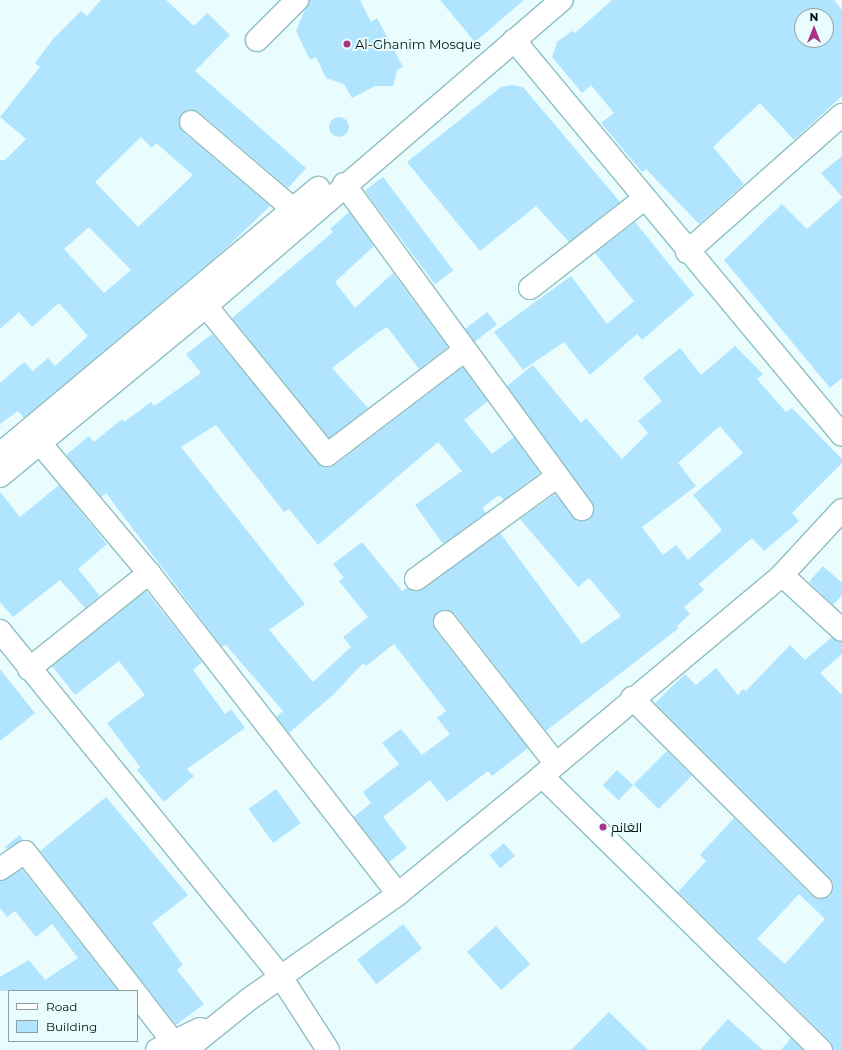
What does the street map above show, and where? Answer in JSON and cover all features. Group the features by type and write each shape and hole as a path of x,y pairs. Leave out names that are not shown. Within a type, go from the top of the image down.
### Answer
{"street":[{"path":"257,40 297,0"},
{"path":"0,454 543,0"},
{"path":"0,476 39,442 206,306 344,184 562,0"},
{"path":"514,40 687,252 842,435"},
{"path":"687,252 842,115"},
{"path":"190,122 293,209"},
{"path":"344,184 582,509"},
{"path":"530,288 644,199"},
{"path":"206,306 327,455 465,350"},
{"path":"39,442 150,573 398,894"},
{"path":"416,579 558,476"},
{"path":"138,996 172,1047 228,1016 398,894 549,770 632,698 782,575 838,520"},
{"path":"29,669 150,573"},
{"path":"782,575 842,630"},
{"path":"445,622 549,770 822,1050"},
{"path":"0,630 29,669 281,977 328,1050"},
{"path":"632,698 821,887"},
{"path":"0,869 25,852 133,990"}],"building":[{"path":"101,0 166,0 194,26 207,13 230,35 195,71 306,168 288,188 199,112 193,110 182,114 179,120 183,132 270,206 223,251 24,418 18,411 0,424 0,383 24,362 33,371 48,358 55,366 88,336 59,303 32,327 19,312 0,329 0,160 5,160 26,139 0,117 40,67 35,63 53,39 81,11 87,16","holes":["141,137 152,148 156,143 193,175 138,227 95,182","89,227 131,270 104,293 64,249"]},
{"name":"Al-Ghanim Mosque","path":"309,0 360,0 371,22 377,18 403,67 397,70 393,86 375,86 352,98 344,84 326,78 316,57 310,60 296,31"},
{"path":"440,0 524,0 475,42"},
{"path":"612,0 834,0 842,10 842,96 794,140 760,103 713,147 744,184 699,224 646,169 642,172 601,123 614,113 591,85 582,93 552,57 557,42 572,31 575,33"},
{"path":"512,85 523,87 620,202 569,242 536,206 480,251 407,162 501,87"},
{"path":"339,117 346,120 349,127 346,134 339,137 332,134 329,127 332,120"},
{"path":"842,156 842,197 821,173"},
{"path":"383,177 453,270 435,284 365,191"},
{"path":"842,198 842,378 830,388 724,260 782,204 807,229"},
{"path":"349,212 374,246 335,282 355,308 393,273 448,347 419,369 387,327 379,332 332,368 368,408 329,438 232,318 333,232 330,229"},
{"path":"635,222 694,295 642,340 637,334 590,375 564,342 523,370 494,332 571,276 607,324 634,301 595,253"},
{"path":"487,312 497,325 475,342 465,329"},
{"path":"212,334 322,466 335,465 463,367 488,401 464,420 492,454 514,437 540,473 504,500 499,495 482,508 486,513 443,544 415,505 462,471 438,442 318,545 289,509 284,512 216,425 181,447 305,604 269,630 313,682 351,647 343,637 368,617 339,581 344,578 333,564 362,542 402,591 407,588 417,591 500,533 582,644 621,616 589,578 578,587 520,519 555,494 577,521 590,519 594,508 507,386 533,365 581,423 586,418 622,459 648,433 638,421 662,401 643,378 680,348 701,375 735,346 763,374 757,379 786,412 792,408 842,459 842,463 792,513 799,521 764,551 752,538 699,584 704,590 684,607 690,614 677,626 679,628 546,731 455,614 444,610 437,612 433,623 435,630 528,748 492,776 488,771 447,802 430,780 383,817 407,848 389,862 354,817 371,803 363,792 399,764 382,743 401,729 422,755 450,734 437,718 446,711 394,644 366,666 363,663 334,694 289,733 276,717 283,711 226,645 222,647 106,493 101,497 66,455 89,436 94,442 122,419 124,422 151,402 154,406 201,373 186,354","holes":["720,426 743,453 693,495 722,530 688,560 676,545 663,555 642,527 696,486 678,463"]},
{"path":"59,485 107,544 78,569 100,596 85,608 60,580 13,617 0,602 0,492 20,517"},
{"path":"823,566 842,583 842,595 833,605 809,582"},
{"path":"146,591 202,662 193,670 225,714 231,709 245,728 187,769 194,776 164,802 137,770 140,767 107,723 145,695 119,661 75,695 52,666"},
{"path":"832,637 842,642 842,654 820,673 842,695 842,1050 833,1050 830,1041 678,892 706,861 700,855 734,818 812,896 818,899 830,896 833,883 655,703 685,674 696,685 716,668 738,695 743,689 746,691 790,645 805,660","holes":["799,894 825,919 785,964 757,939"]},
{"path":"0,669 35,713 0,741"},
{"path":"667,751 692,776 659,809 634,784"},
{"path":"617,770 633,785 619,800 603,785"},
{"path":"276,789 301,823 273,843 248,809"},
{"path":"106,797 188,895 152,923 183,965 177,970 204,1004 176,1025 40,851"},
{"path":"20,835 23,840 7,849 5,847"},
{"path":"504,843 515,856 500,868 489,855"},
{"path":"22,869 117,990 0,991 0,977 29,960 45,980 78,958 52,924 36,937 15,911 7,917 0,908 0,881"},
{"path":"403,924 422,948 376,984 357,960"},
{"path":"496,926 530,964 501,990 467,952"},
{"path":"609,1012 648,1050 571,1050"},
{"path":"728,1019 763,1050 700,1050"},
{"path":"791,1038 803,1050 781,1050"}],"place":[{"name":"Al-Ghanim Mosque","path":"347,44"},
{"name":"الغانم","path":"603,827"}]}
